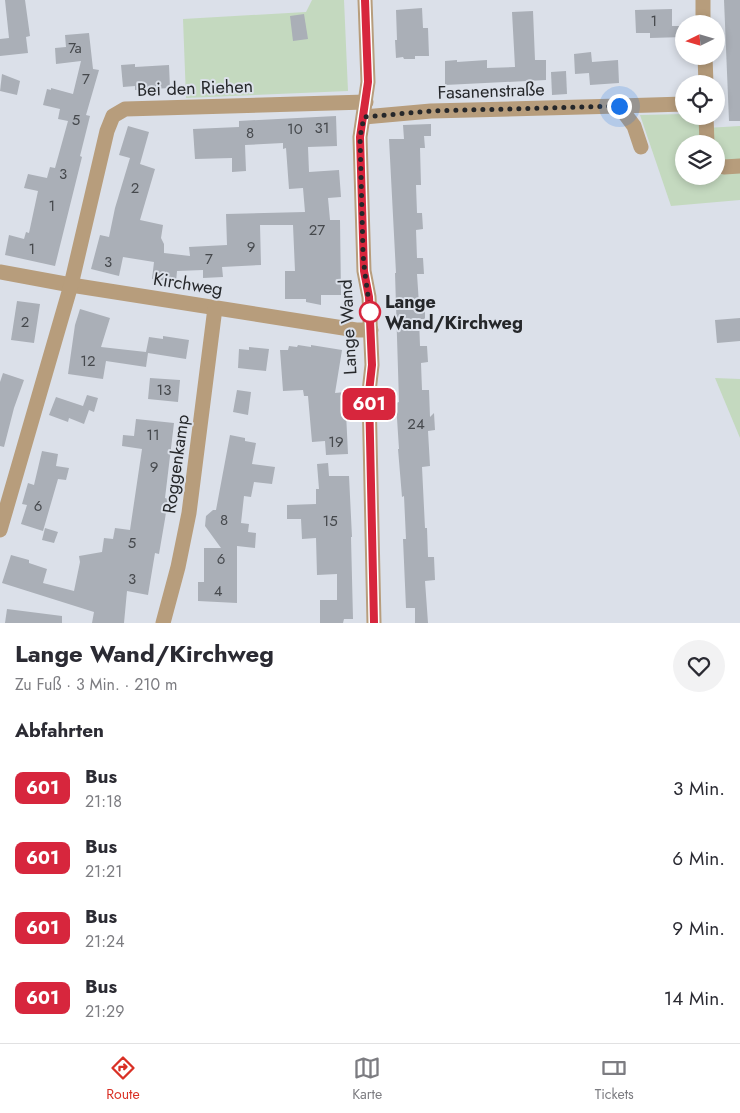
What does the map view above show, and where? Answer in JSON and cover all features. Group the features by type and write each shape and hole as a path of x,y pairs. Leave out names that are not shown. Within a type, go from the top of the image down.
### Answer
{"street":[{"name":"Lange Wand","path":"365,0 368,82 360,137 363,261 369,297 371,330 372,365 369,392 374,623"},
{"path":"702,0 703,15"},
{"name":"Fasanenstraße","path":"365,109 431,111 675,104"},
{"path":"619,106 634,126 641,147"},
{"name":"Bei den Riehen","path":"71,285 104,140 113,116 126,109 134,108 365,109"},
{"path":"725,167 740,166"},
{"name":"Kirchweg","path":"0,272 215,308 356,330 371,330"},
{"path":"0,530 71,285"},
{"name":"Roggenkamp","path":"163,623 178,567 189,512 215,308"}],"green space":[{"path":"312,0 344,0 348,91 186,98 183,19 306,12"},
{"path":"675,114 675,125 700,125 702,135 675,135 675,185 725,185 725,172 740,172 740,200 671,206 640,115"},
{"path":"740,126 740,166 725,165 725,135 706,135 706,128"},
{"path":"715,378 740,379 740,438"}],"building":[{"path":"5,0 25,0 30,36 26,37 28,53 0,56 0,39 9,38"},
{"path":"724,0 740,0 740,121 729,121"},
{"path":"422,8 423,28 428,28 429,56 415,56 415,59 396,58 396,10"},
{"path":"672,9 672,26 675,26 675,37 650,38 650,33 636,33 635,10"},
{"path":"533,11 535,60 546,60 546,80 445,85 445,61 487,60 487,68 515,67 512,12"},
{"path":"304,14 308,39 293,41 290,16"},
{"path":"89,33 93,69 99,70 86,115 90,116 80,156 82,157 55,266 5,255 9,235 24,239 26,232 29,233 38,191 24,188 28,174 47,178 50,167 55,168 68,121 58,119 60,109 43,105 47,89 51,90 51,88 73,94 81,61 56,64 55,48 66,47 65,35"},
{"path":"591,52 592,62 618,60 619,83 590,85 589,73 575,74 574,54"},
{"path":"135,64 135,67 169,65 170,88 135,90 135,86 123,87 121,65"},
{"path":"566,71 567,94 552,95 551,72"},
{"path":"2,74 20,81 17,95 0,91"},
{"path":"336,116 337,146 308,147 309,172 339,170 341,197 328,198 330,220 340,220 341,295 321,295 321,305 306,302 306,299 285,299 285,271 295,271 293,225 260,225 261,265 222,267 223,277 203,278 203,270 177,271 176,282 152,279 154,262 123,257 119,276 91,269 100,235 109,237 115,208 130,158 119,155 128,126 149,132 140,164 155,169 140,220 163,225 161,238 164,244 164,253 190,256 189,247 227,245 226,214 305,212 303,188 289,189 286,148 283,149 283,143 245,145 246,171 232,172 232,158 195,159 193,129 239,127 239,121"},
{"path":"431,124 431,136 424,136 425,148 420,148 421,185 416,185 417,213 422,213 423,229 416,230 417,258 423,258 424,274 417,274 419,304 424,303 425,311 425,319 419,319 420,346 427,346 428,362 421,363 422,390 429,390 430,417 434,413 435,430 428,431 430,466 422,467 428,557 434,557 435,580 425,581 428,623 415,623 415,608 406,608 403,539 406,539 404,496 402,497 396,403 399,402 396,273 389,139 404,139 403,125"},
{"path":"17,301 40,304 34,343 11,340"},
{"path":"80,309 110,318 101,347 146,352 149,337 163,339 163,336 189,340 186,359 148,353 146,367 106,361 103,379 68,374 75,325"},
{"path":"740,318 740,341 717,343 715,320"},
{"path":"298,345 342,350 335,393 345,392 348,454 326,455 325,441 312,442 308,396 304,396 303,390 283,391 280,350 288,350 289,346 297,347"},
{"path":"249,347 269,349 266,371 238,368 239,349 249,350"},
{"path":"3,373 24,380 14,408 4,447 0,446 0,382"},
{"path":"150,378 180,380 178,402 148,399"},
{"path":"237,390 251,392 248,415 233,412"},
{"path":"87,395 98,398 94,412 89,410 84,424 69,418 68,422 49,415 56,397 83,406"},
{"path":"136,419 174,423 165,498 168,499 165,519 159,554 155,553 148,595 127,591 124,623 92,623 94,612 2,583 11,555 29,560 29,563 47,569 43,583 74,591 80,562 79,556 102,552 104,538 113,539 115,528 130,530 142,449 122,446 123,435 134,436"},
{"path":"230,435 245,438 245,441 256,443 252,464 275,467 272,484 254,482 251,497 244,496 241,523 249,524 248,532 256,533 255,548 237,546 237,603 198,601 198,582 204,582 204,548 221,548 205,526 206,516 213,510 216,510"},
{"path":"42,451 58,454 56,466 69,468 66,480 58,479 43,531 21,524 27,505 22,504 28,483 34,485"},
{"path":"328,463 329,476 349,476 353,619 344,619 343,623 320,623 320,600 337,600 337,574 317,575 316,538 302,539 301,519 287,519 287,505 316,504 316,489 319,489 317,464"},
{"path":"45,528 58,532 54,543 42,540"},
{"path":"7,609 62,616 62,623 5,623"}],"bus line":[{"name":"601","path":"365,0 368,82 360,137 364,271 369,297 372,365 369,392 374,623"}],"place":[{"name":"Lange Wand/Kirchweg","path":"370,312"}],"route":[{"path":"370,312 363,252 360,137 364,117 431,111 619,106"}]}
